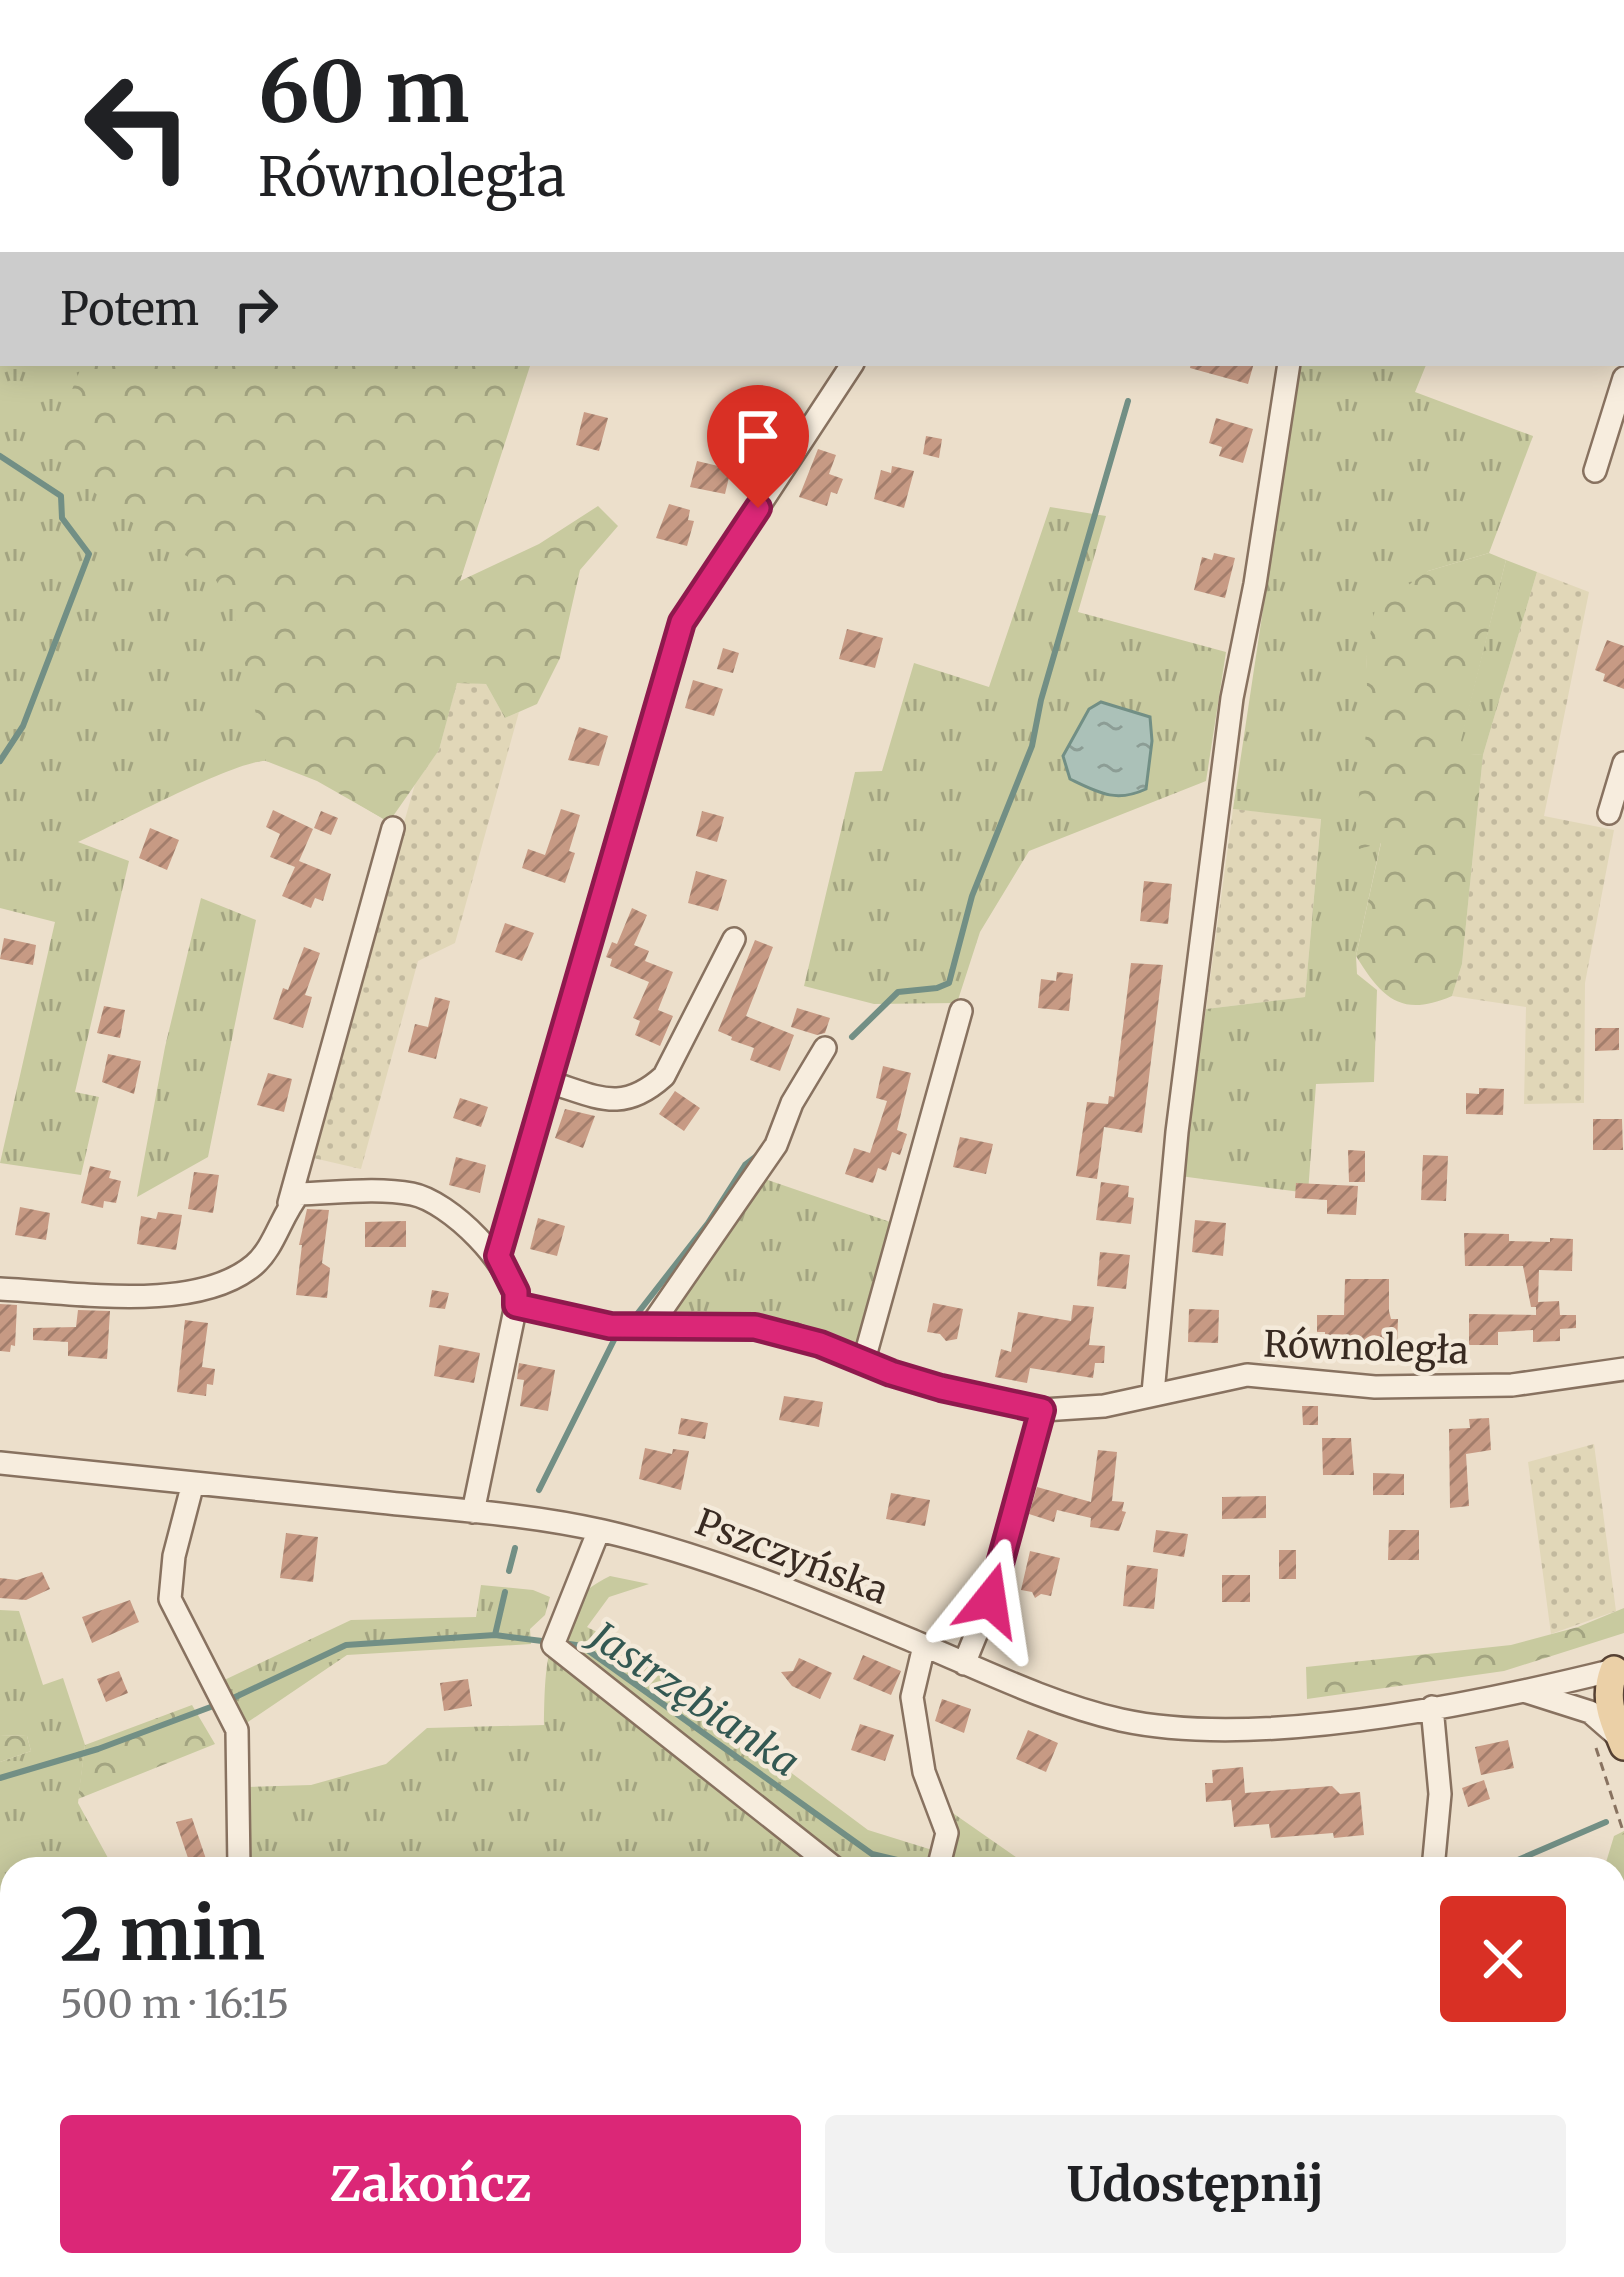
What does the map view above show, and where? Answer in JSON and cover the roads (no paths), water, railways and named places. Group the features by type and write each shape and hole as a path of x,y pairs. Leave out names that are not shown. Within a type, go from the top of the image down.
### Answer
{"main road":[{"path":"1619,1738 1607,1687 1621,1669"}],"street":[{"path":"498,1256 682,622 851,366"},
{"path":"1153,1394 1177,1132 1232,698 1289,366"},
{"path":"1595,470 1624,378"},
{"path":"1610,813 1624,764"},
{"path":"288,1207 393,828"},
{"path":"549,1082 622,1101 651,1088 664,1076 734,939"},
{"path":"864,1360 962,1011"},
{"path":"650,1327 776,1145 792,1103 825,1048"},
{"path":"0,1289 164,1295 202,1289 253,1266 298,1194 409,1193 429,1199 498,1256 516,1292 473,1512"},
{"name":"Równoległa","path":"516,1305 610,1326 755,1327 795,1336 941,1388 1042,1410 1104,1406 1247,1375 1375,1388 1512,1385 1624,1369"},
{"path":"964,1664 990,1600 1042,1410"},
{"name":"Pszczyńska","path":"0,1463 473,1512 599,1530 752,1575 1081,1708 1166,1726 1316,1723 1432,1707 1621,1669"},
{"path":"193,1484 174,1556 170,1599 240,1745 239,1857"},
{"path":"599,1530 556,1637 822,1857"},
{"path":"924,1646 912,1697 924,1772 947,1833 941,1857"},
{"path":"1521,1690 1576,1706 1619,1738"},
{"path":"1432,1707 1440,1794 1434,1857"}],"water":[{"path":"1101,702 1150,717 1146,789 1116,796 1070,779 1063,756 1089,709"}],"waterway":[{"path":"852,1037 898,992 949,983 972,896 1032,746 1041,700 1128,401"},
{"path":"0,456 61,496 62,518 89,554 23,726 0,761"},
{"path":"634,1318 708,1223 745,1165 758,1155"},
{"path":"539,1490 614,1340"},
{"path":"509,1571 515,1548"},
{"path":"495,1635 505,1592"},
{"name":"Jastrzębianka","path":"229,1700 346,1645 495,1635 550,1642"},
{"name":"Jastrzębianka","path":"563,1643 582,1646 872,1854 885,1857"},
{"name":"Jastrzębianka","path":"0,1778 98,1749 216,1705"},
{"name":"Jastrzębianka","path":"1525,1857 1606,1822"}]}
